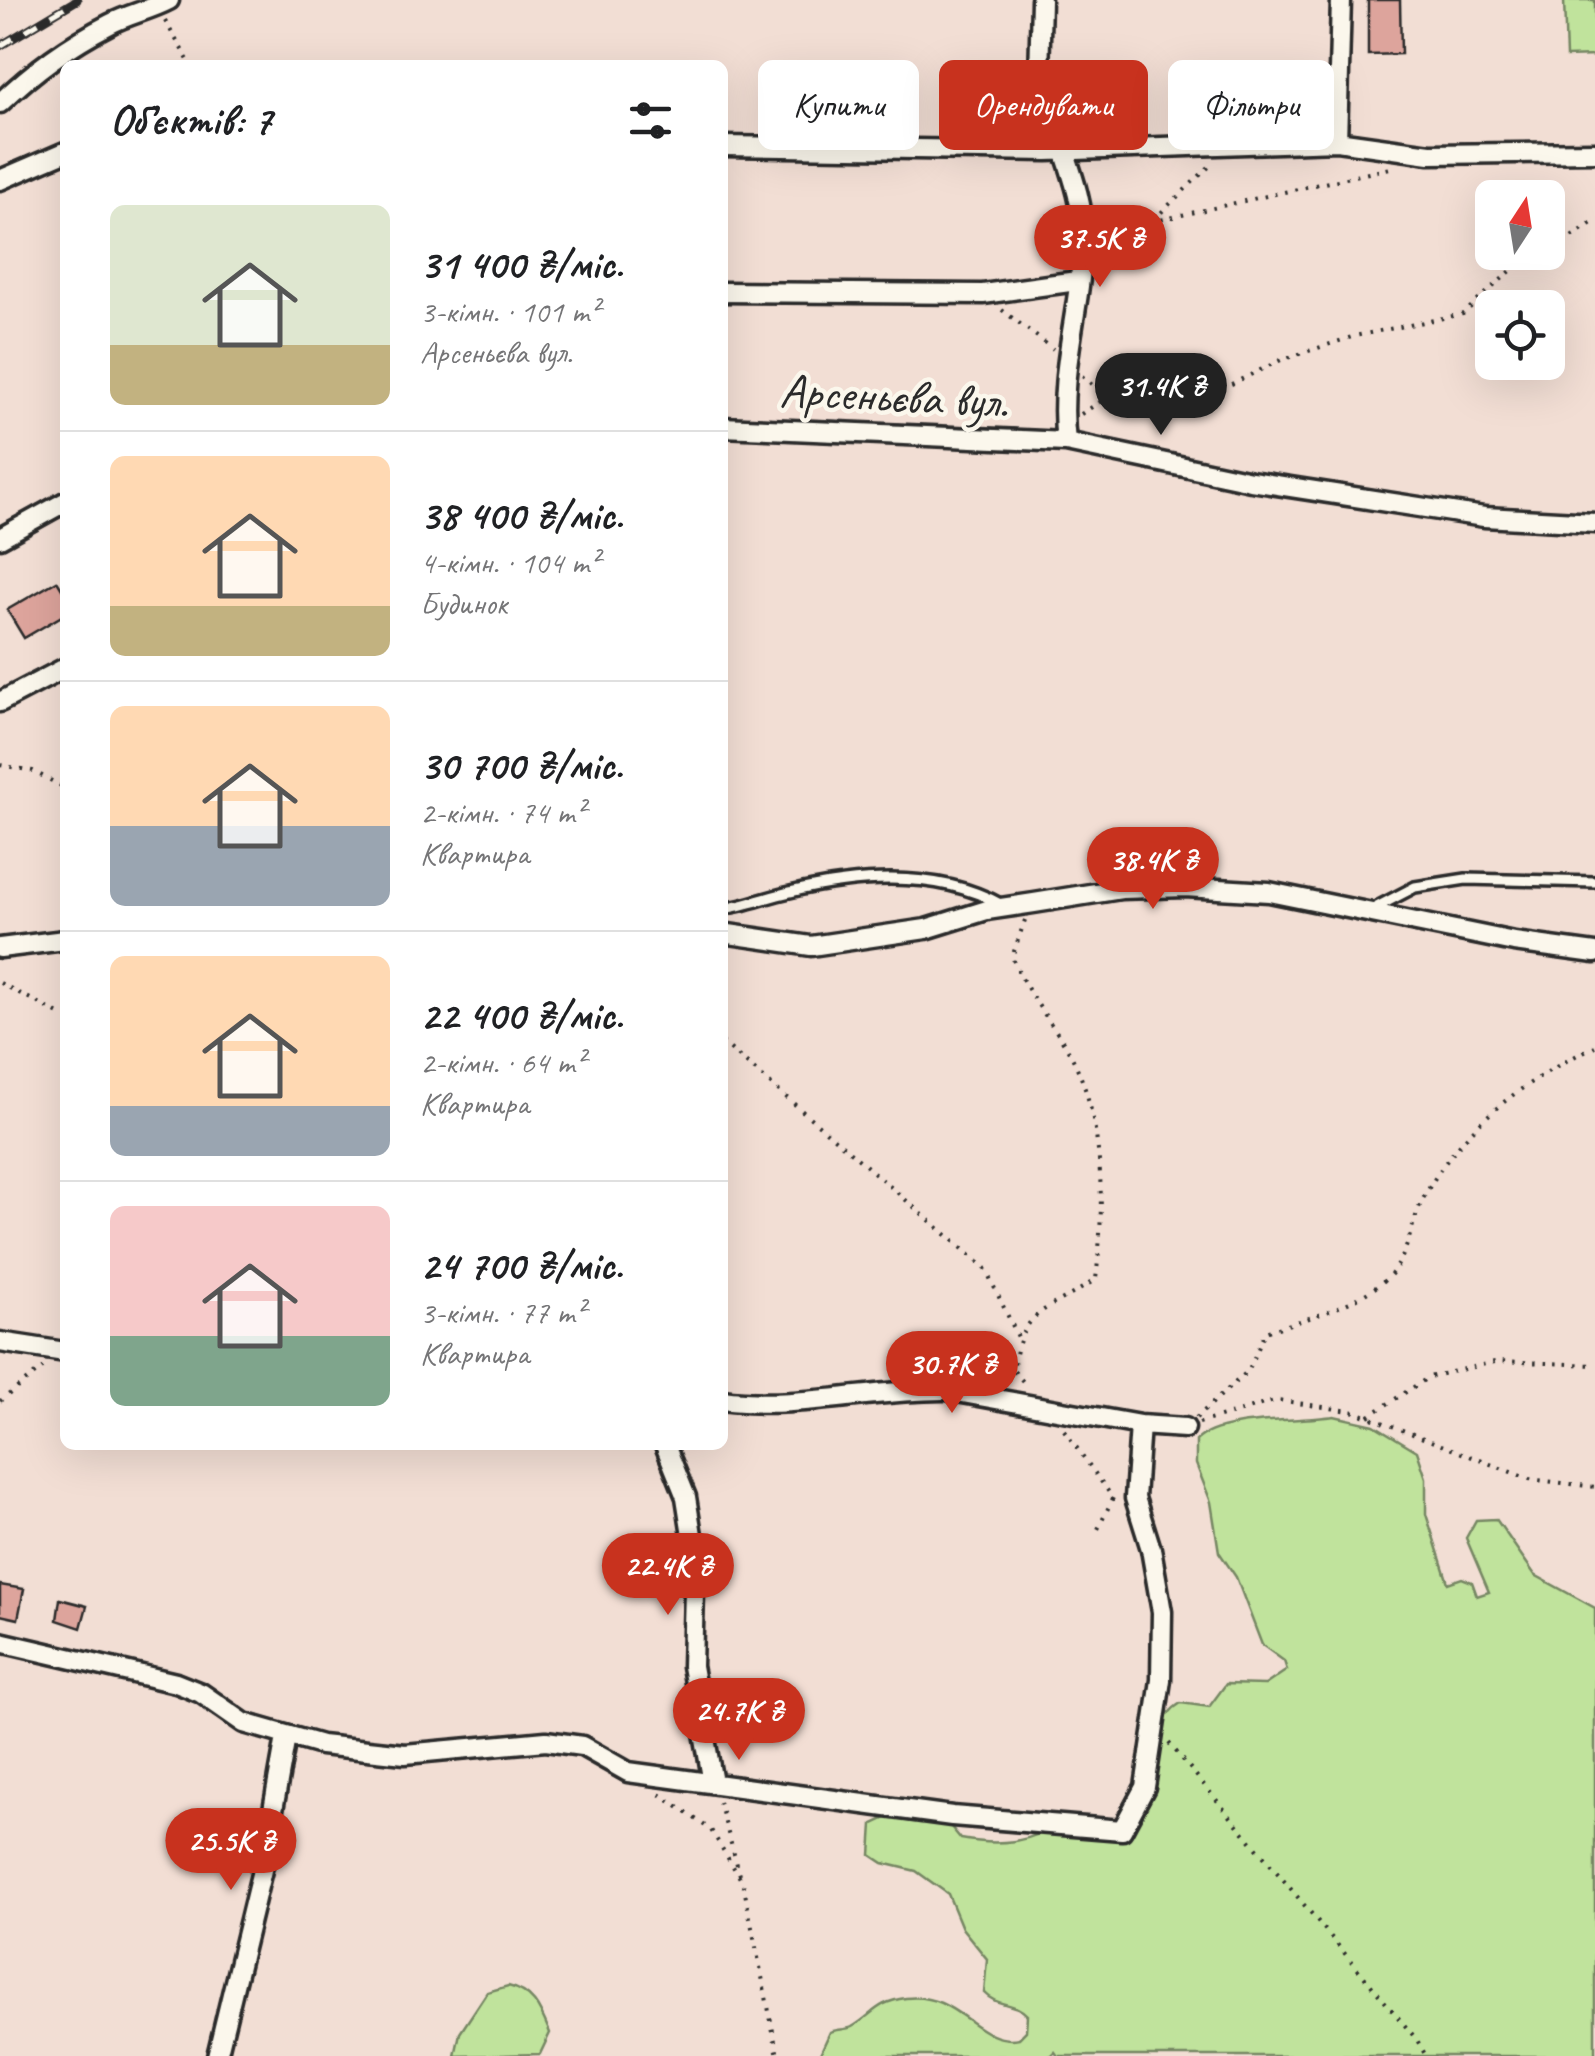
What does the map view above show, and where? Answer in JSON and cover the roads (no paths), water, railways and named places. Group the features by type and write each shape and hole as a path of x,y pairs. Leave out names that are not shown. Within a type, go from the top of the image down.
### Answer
{"street":[{"path":"1039,60 1041,0"},
{"path":"1338,140 1341,0"},
{"path":"0,103 31,72 69,48 114,22 163,3"},
{"path":"1148,146 1338,140 1430,154 1595,152"},
{"path":"728,146 939,149"},
{"path":"1056,150 1078,191 1083,233 1064,360 1065,433"},
{"path":"0,180 60,154"},
{"path":"728,292 982,294 1076,281"},
{"name":"Арсеньєва вул.","path":"728,427 1065,433 1251,481 1484,517 1595,523"},
{"path":"0,538 60,505"},
{"path":"0,702 60,671"},
{"path":"728,933 811,946 926,929 1006,908 1121,889 1185,887 1268,892 1514,942 1595,953"},
{"path":"0,948 60,941"},
{"path":"0,1342 58,1358"},
{"path":"728,1401 834,1402 914,1390 946,1390 1140,1425 1185,1428"},
{"path":"0,1642 176,1683 201,1693 244,1722 286,1737 405,1754 546,1741 582,1746 628,1772 952,1816 1122,1830 1145,1787 1157,1728 1162,1612 1151,1549 1135,1498 1140,1425"},
{"path":"667,1450 686,1497 695,1554 692,1666 714,1783"},
{"path":"217,2056 262,1866 286,1737"}],"lane":[{"path":"1368,911 1415,887 1466,879 1595,882"},
{"path":"728,907 792,891 888,880 946,882 974,890 1006,908"}],"railway":[{"path":"0,46 77,0"}]}
